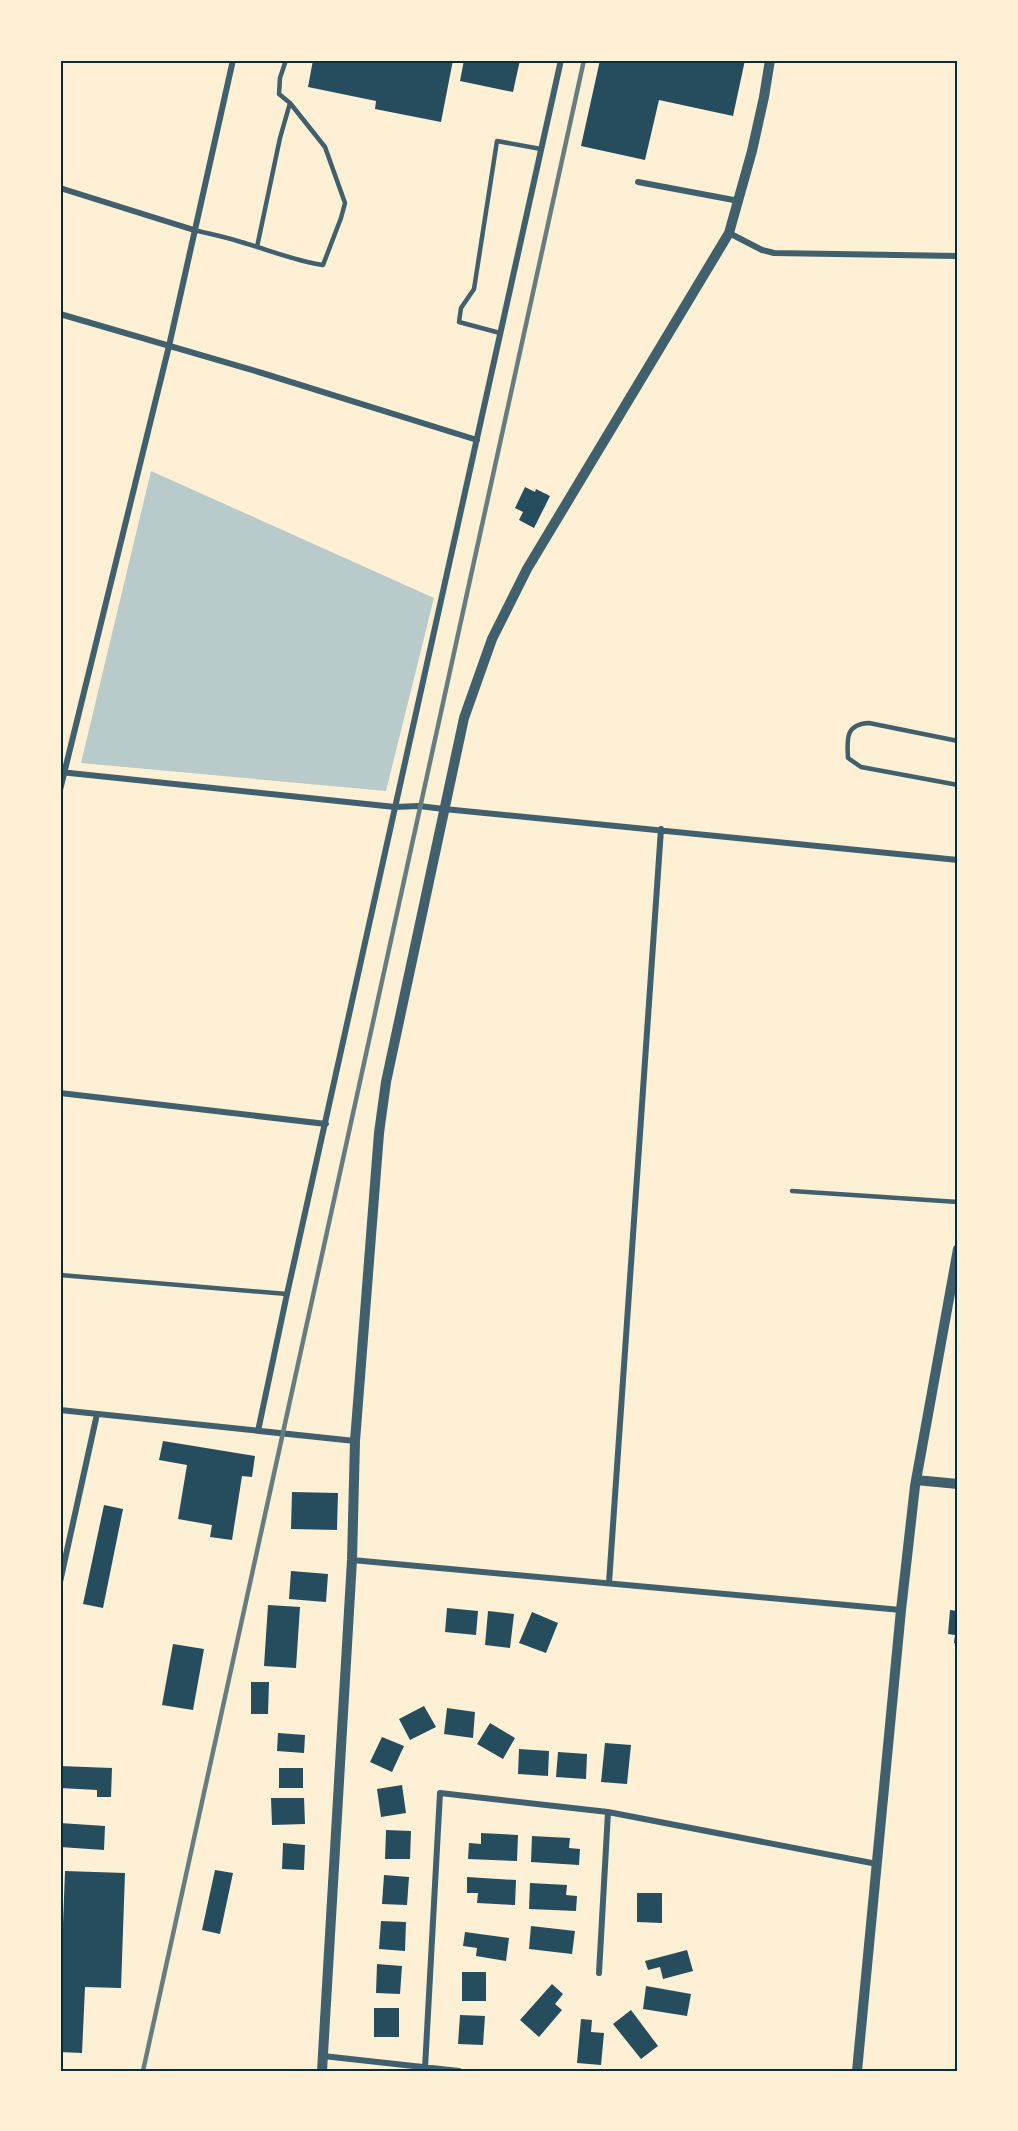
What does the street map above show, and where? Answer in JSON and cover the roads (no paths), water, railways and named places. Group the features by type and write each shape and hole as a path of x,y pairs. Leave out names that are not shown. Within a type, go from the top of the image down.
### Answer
{"street":[{"path":"60,790 62,773 169,346 233,60"},
{"path":"258,1431 561,60"},
{"path":"322,2071 352,1560 355,1441 379,1133 386,1082 464,718 492,639 527,568 729,233 764,97 770,60"},
{"path":"638,182 739,201"},
{"path":"60,188 194,230"},
{"path":"729,233 762,250 774,253 958,256"},
{"path":"60,314 477,440"},
{"path":"62,773 395,807 419,806 661,829 958,860"},
{"path":"609,1583 661,829"},
{"path":"60,1094 326,1124"},
{"path":"857,2071 901,1610 916,1480 958,1249"},
{"path":"60,1410 355,1441"},
{"path":"60,1582 97,1414"},
{"path":"916,1480 958,1484"},
{"path":"352,1560 901,1610"},
{"path":"424,2068 440,1794 608,1812 877,1864"},
{"path":"600,1973 608,1812"},
{"path":"323,2056 459,2071"}],"lane":[{"path":"194,230 302,262 323,265 345,202 325,147 290,103 279,94 280,78 286,60"},
{"path":"257,247 280,138 290,103"},
{"path":"500,333 459,322 462,308 474,289 497,141 541,149"},
{"path":"958,741 869,723 860,723 851,730 847,738 848,758 861,767 958,785"},
{"path":"792,1191 958,1202"},
{"path":"60,1275 287,1294"}],"railway":[{"path":"143,2071 584,60"}]}
